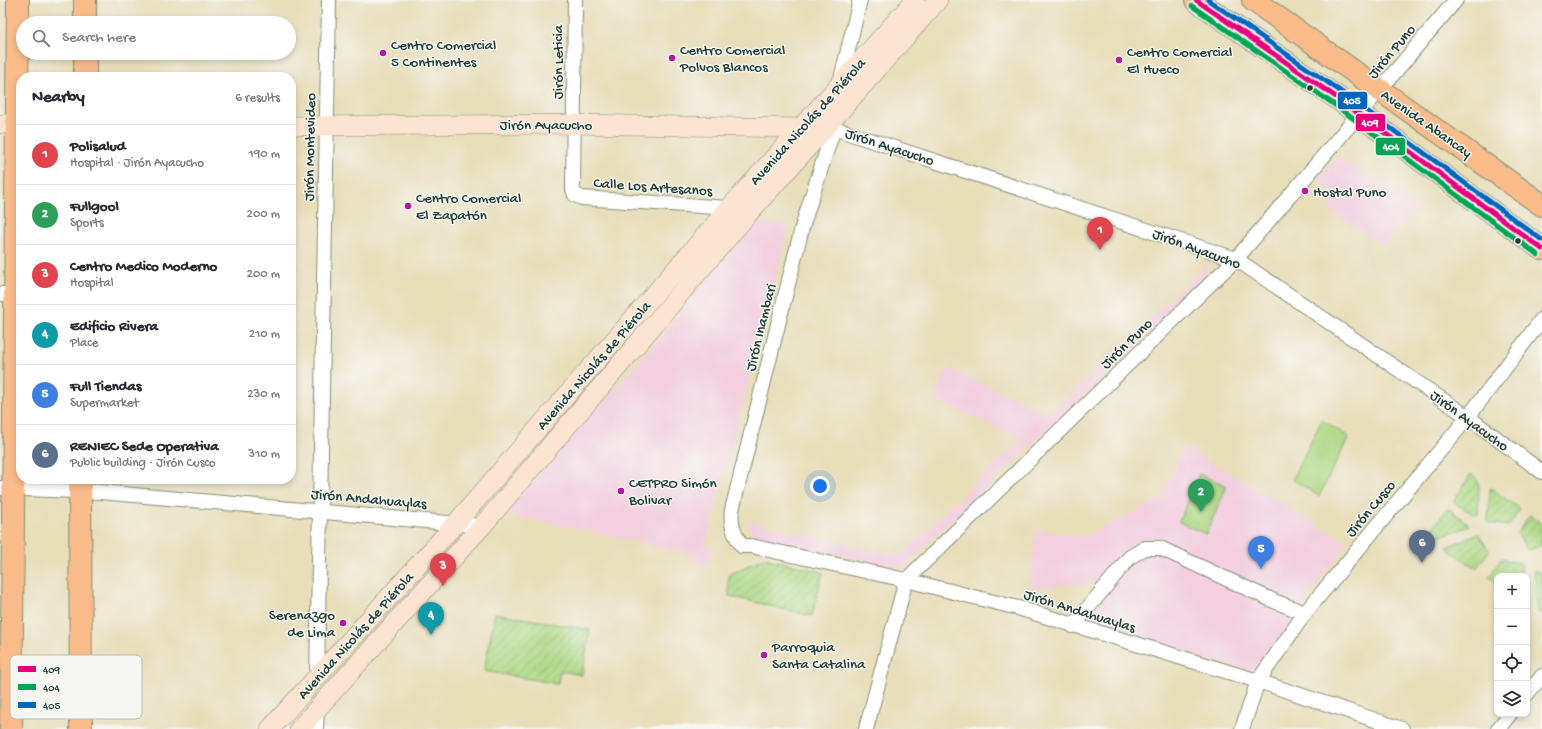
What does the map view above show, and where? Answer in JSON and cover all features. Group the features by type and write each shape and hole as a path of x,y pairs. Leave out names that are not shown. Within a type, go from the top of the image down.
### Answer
{"main road":[{"path":"17,16 18,0"},
{"path":"85,0 85,16"},
{"name":"Avenida Nicolás de Piérola","path":"270,729 456,523 729,208 802,128 914,0"},
{"name":"Avenida Nicolás de Piérola","path":"299,729 482,526 748,214 832,123 938,0"},
{"path":"1196,0 1336,97 1542,249"},
{"name":"Avenida Abancay","path":"1253,0 1542,205"},
{"path":"12,655 13,488 8,294 16,50"},
{"path":"85,60 85,72"},
{"name":"Jirón Ayacucho","path":"296,126 574,124 802,128"},
{"path":"77,487 80,655"},
{"path":"11,719 11,729"},
{"path":"81,719 81,729"}],"street":[{"name":"Jirón Montevideo","path":"317,678 329,0"},
{"name":"Jirón Leticia","path":"574,0 573,189 575,195"},
{"path":"840,85 860,0"},
{"name":"Jirón Puno","path":"906,580 1236,259 1456,0"},
{"name":"Jirón Ayacucho","path":"832,123 1236,259 1468,417 1542,472"},
{"name":"Jirón Inambari","path":"742,546 733,532 731,521 732,510 803,224 832,123"},
{"name":"Calle Los Artesanos","path":"575,195 582,198 729,208"},
{"name":"Jirón Cusco","path":"1242,729 1258,681 1305,613 1468,417 1542,319"},
{"name":"Jirón Andahuaylas","path":"13,488 77,487 482,526"},
{"name":"Jirón Andahuaylas","path":"742,546 751,546 906,580 1018,608 1073,626 1258,681 1393,727"},
{"path":"1073,626 1130,557 1145,548 1160,548 1274,601 1305,613"},
{"path":"866,729 906,580"},
{"path":"1530,690 1542,676"},
{"path":"316,729 317,709"},
{"path":"1498,729 1508,717"}],"shaded area":[{"path":"1338,157 1416,207 1384,246 1328,209 1337,196 1317,179"},
{"path":"756,221 789,226 705,546 712,546 712,554 709,561 704,564 694,563 692,554 505,513 581,425 630,372"},
{"path":"1207,264 1210,275 902,568 753,536 745,521 900,556 1022,439 934,399 948,368 1049,414"},
{"path":"1183,446 1347,542 1255,673 1072,621 1101,582 1030,588 1035,530 1084,537 1161,499"}],"green space":[{"path":"1322,420 1349,437 1319,496 1292,479"},
{"path":"1199,474 1227,486 1206,534 1179,522"},
{"path":"1471,474 1477,478 1479,487 1478,514 1476,515 1454,503"},
{"path":"1490,488 1520,509 1509,526 1489,523 1488,521"},
{"path":"1449,509 1469,524 1468,527 1434,538 1430,535 1430,532 1446,510"},
{"path":"1530,515 1542,524 1542,545 1530,550 1527,549 1517,533"},
{"path":"1479,534 1489,551 1476,569 1447,547"},
{"path":"764,558 823,572 812,616 729,596 728,575"},
{"path":"1501,559 1520,563 1522,565 1521,573 1494,573 1494,581 1489,577"},
{"path":"1534,570 1542,574 1542,614 1537,610"},
{"path":"495,613 590,630 582,675 560,671 558,684 484,671"}],"transit line":[{"name":"409","path":"1196,0 1336,97 1542,249"},
{"name":"405","path":"1208,0 1340,91 1542,240"},
{"name":"404","path":"1192,6 1332,103 1538,255"}],"place":[{"name":"Centro Comercial 5 Continentes","path":"383,53"},
{"name":"Centro Comercial Polvos Blancos","path":"672,58"},
{"name":"Centro Comercial El Hueco","path":"1119,60"},
{"name":"Hostal Puno","path":"1305,191"},
{"name":"Centro Comercial El Zapatón","path":"408,206"},
{"name":"Polisalud","path":"1100,250"},
{"name":"CETPRO Simón Bolivar","path":"621,491"},
{"name":"Fullgool","path":"1201,512"},
{"name":"RENIEC Sede Operativa","path":"1422,563"},
{"name":"Full Tiendas","path":"1261,569"},
{"name":"Centro Medico Moderno","path":"443,586"},
{"name":"Serenazgo de Lima","path":"343,623"},
{"name":"Edificio Rivera","path":"431,635"},
{"name":"Parroquia Santa Catalina","path":"764,655"}]}
